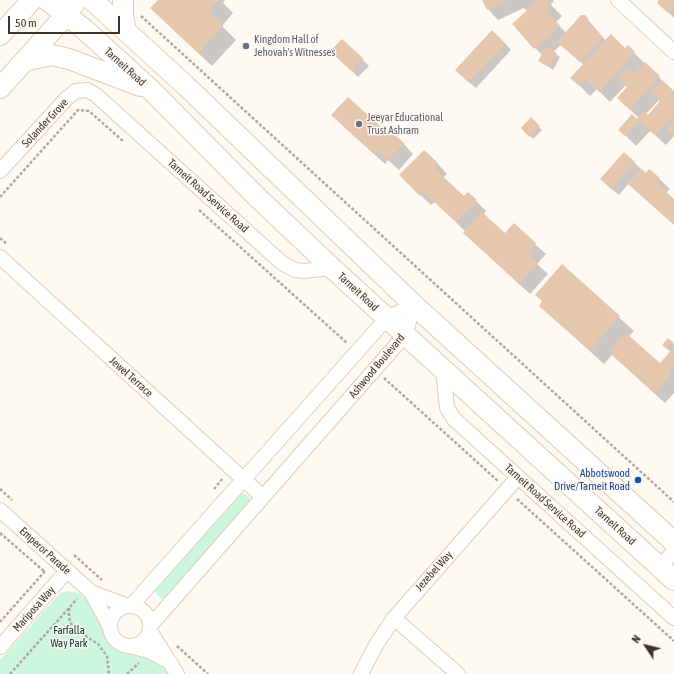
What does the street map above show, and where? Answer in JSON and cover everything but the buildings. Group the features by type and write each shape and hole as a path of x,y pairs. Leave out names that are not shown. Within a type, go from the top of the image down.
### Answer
{"main road":[{"path":"0,35 32,0"},
{"name":"Tarneit Road","path":"47,0 72,7 150,89 256,196 443,370 667,573"},
{"path":"92,0 414,305 674,542"},
{"path":"126,31 123,16 129,6"},
{"path":"0,88 72,7"},
{"path":"24,61 52,55 69,59 150,89"}],"street":[{"path":"618,0 674,52"},
{"name":"Solander Grove","path":"0,171 72,94 83,89 96,95"},
{"name":"Tarneit Road Service Road","path":"96,95 282,263 296,270 332,268"},
{"name":"Jewel Terrace","path":"0,257 263,497"},
{"name":"Ashwood Boulevard","path":"130,606 387,318 414,305"},
{"name":"Ashwood Boulevard","path":"150,628 405,335 414,305"},
{"name":"Tarneit Road Service Road","path":"443,370 449,412 518,477 674,618"},
{"name":"Jezebel Way","path":"361,674 376,645 394,618 518,477"},
{"name":"Emperor Parade","path":"0,510 89,590 130,606"},
{"path":"667,573 674,551"},
{"name":"Mariposa Way","path":"0,647 67,571"},
{"name":"Emperor Parade","path":"89,590 110,627"},
{"path":"170,662 149,651 123,645 114,638 110,627 111,621 117,611 130,606 142,610 146,614 150,628 170,662 177,674"},
{"path":"394,618 458,674"},
{"path":"129,646 134,646 144,641 150,628"}],"path":[{"path":"129,6 674,502"},
{"path":"0,197 78,110 89,111 128,145"},
{"path":"197,208 356,352"},
{"path":"340,347 345,342"},
{"path":"376,370 674,641"},
{"path":"211,492 232,469"},
{"path":"0,489 17,504"},
{"path":"0,533 45,572"},
{"path":"72,554 105,583"},
{"path":"0,622 56,561"},
{"path":"10,674 69,607 89,590"},
{"path":"69,607 70,624 77,632 98,644 105,652 109,661 109,673 106,674"},
{"path":"175,644 208,674"}],"green space":[{"path":"240,493 244,493 249,497 250,500 246,506 164,599 162,599 153,590"},
{"name":"Farfalla Way Park","path":"67,591 79,593 92,604 104,624 107,638 113,646 121,650 136,652 162,665 169,674 0,674 0,660 53,601 61,593"}],"place":[{"name":"Kingdom Hall of Jehovah's Witnesses","path":"246,46"},
{"name":"Jeeyar Educational Trust Ashram","path":"359,124"},
{"name":"Abbotswood Drive/Tarneit Road","path":"638,480"}]}
